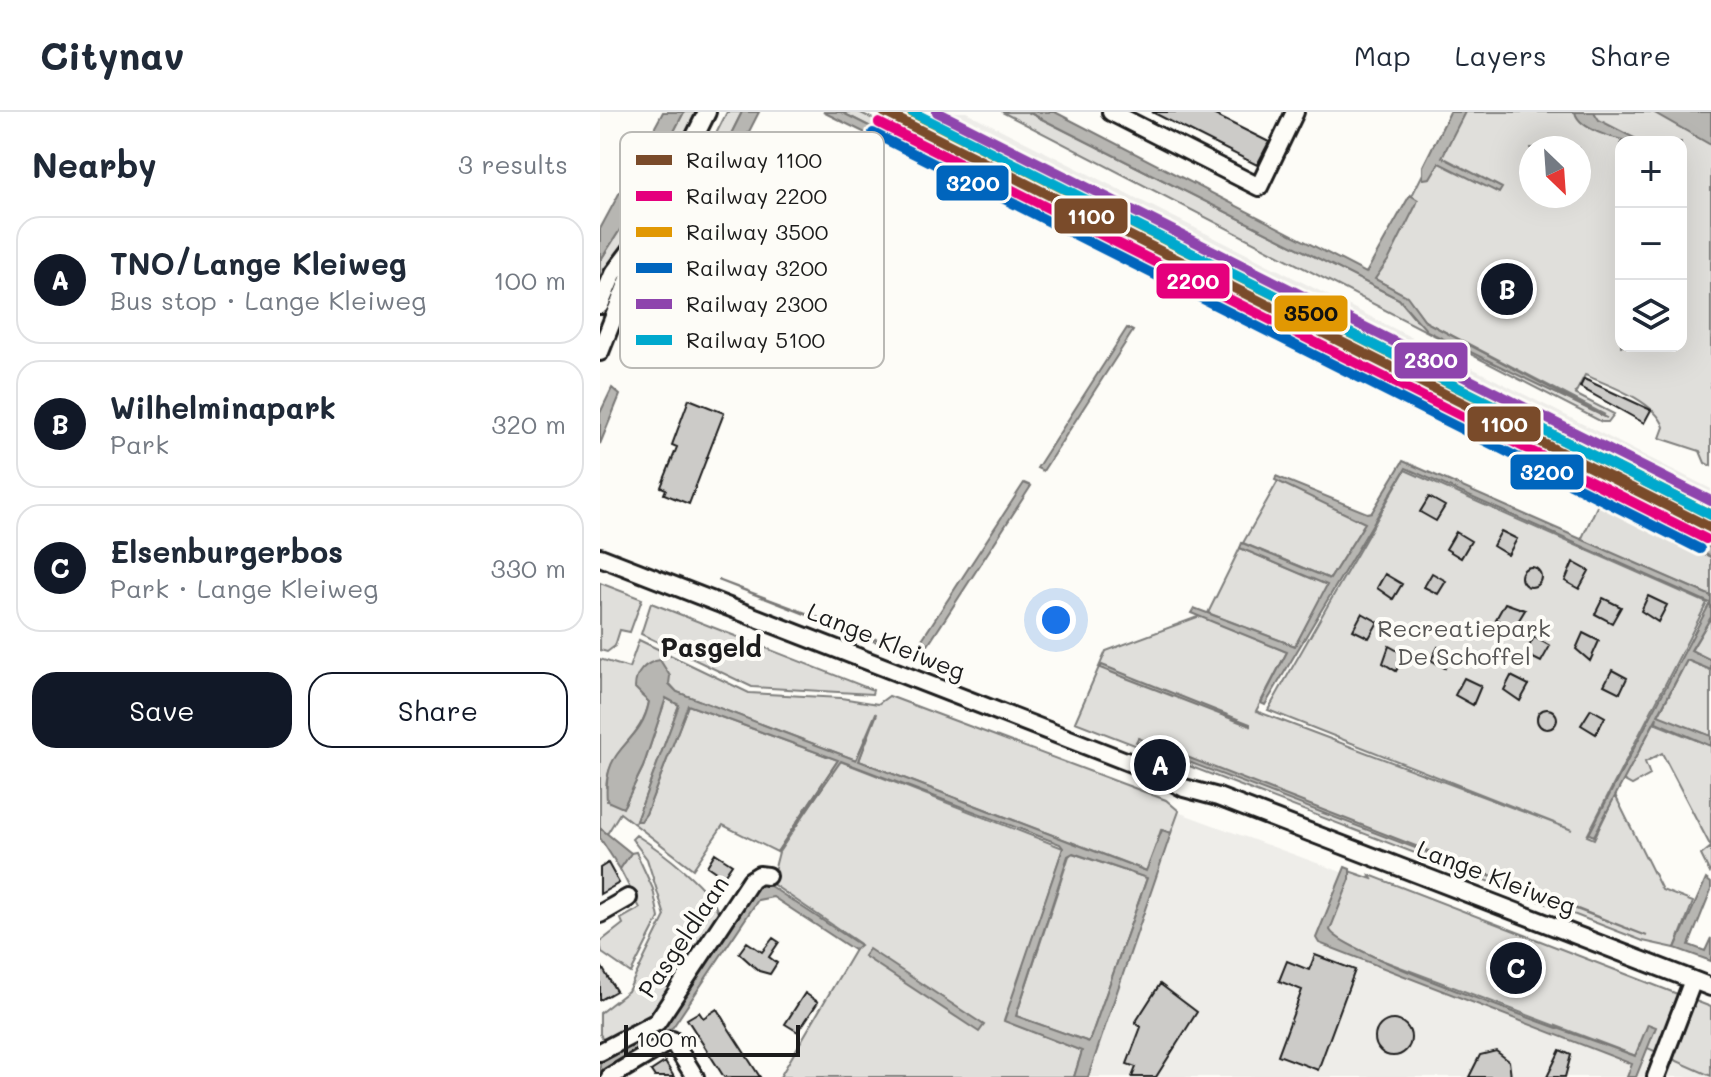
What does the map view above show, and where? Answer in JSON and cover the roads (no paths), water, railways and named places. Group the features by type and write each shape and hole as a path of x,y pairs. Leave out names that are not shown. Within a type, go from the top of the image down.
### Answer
{"street":[{"path":"697,132 707,112"},
{"path":"1111,112 1259,187 1295,112"},
{"path":"600,305 620,265"},
{"path":"600,352 620,302"},
{"name":"Lange Kleiweg","path":"600,557 1154,772 1212,790 1218,797 1623,953 1652,967 1711,987"},
{"name":"Pasgeldlaan","path":"600,1052 657,1022 751,880 759,875 767,876"},
{"path":"600,914 628,898"},
{"path":"1656,1077 1693,980"},
{"path":"610,1077 672,1040 695,1077"}],"rail line":[{"name":"1100","path":"884,112 1711,528"},
{"name":"3500","path":"911,112 1711,515"},
{"name":"5100","path":"912,112 1711,515"},
{"name":"2300","path":"937,112 1711,501"},
{"name":"2200","path":"879,123 1706,539"},
{"name":"3200","path":"884,139 1700,549"}],"place":[{"name":"Wilhelminapark","path":"1507,289"},
{"name":"TNO/Lange Kleiweg","path":"1160,765"},
{"name":"Elsenburgerbos","path":"1516,968"}],"district":[{"name":"Pasgeld","path":"711,648"}],"park label":[{"name":"Recreatiepark De Schoffel","path":"1464,643"}]}
